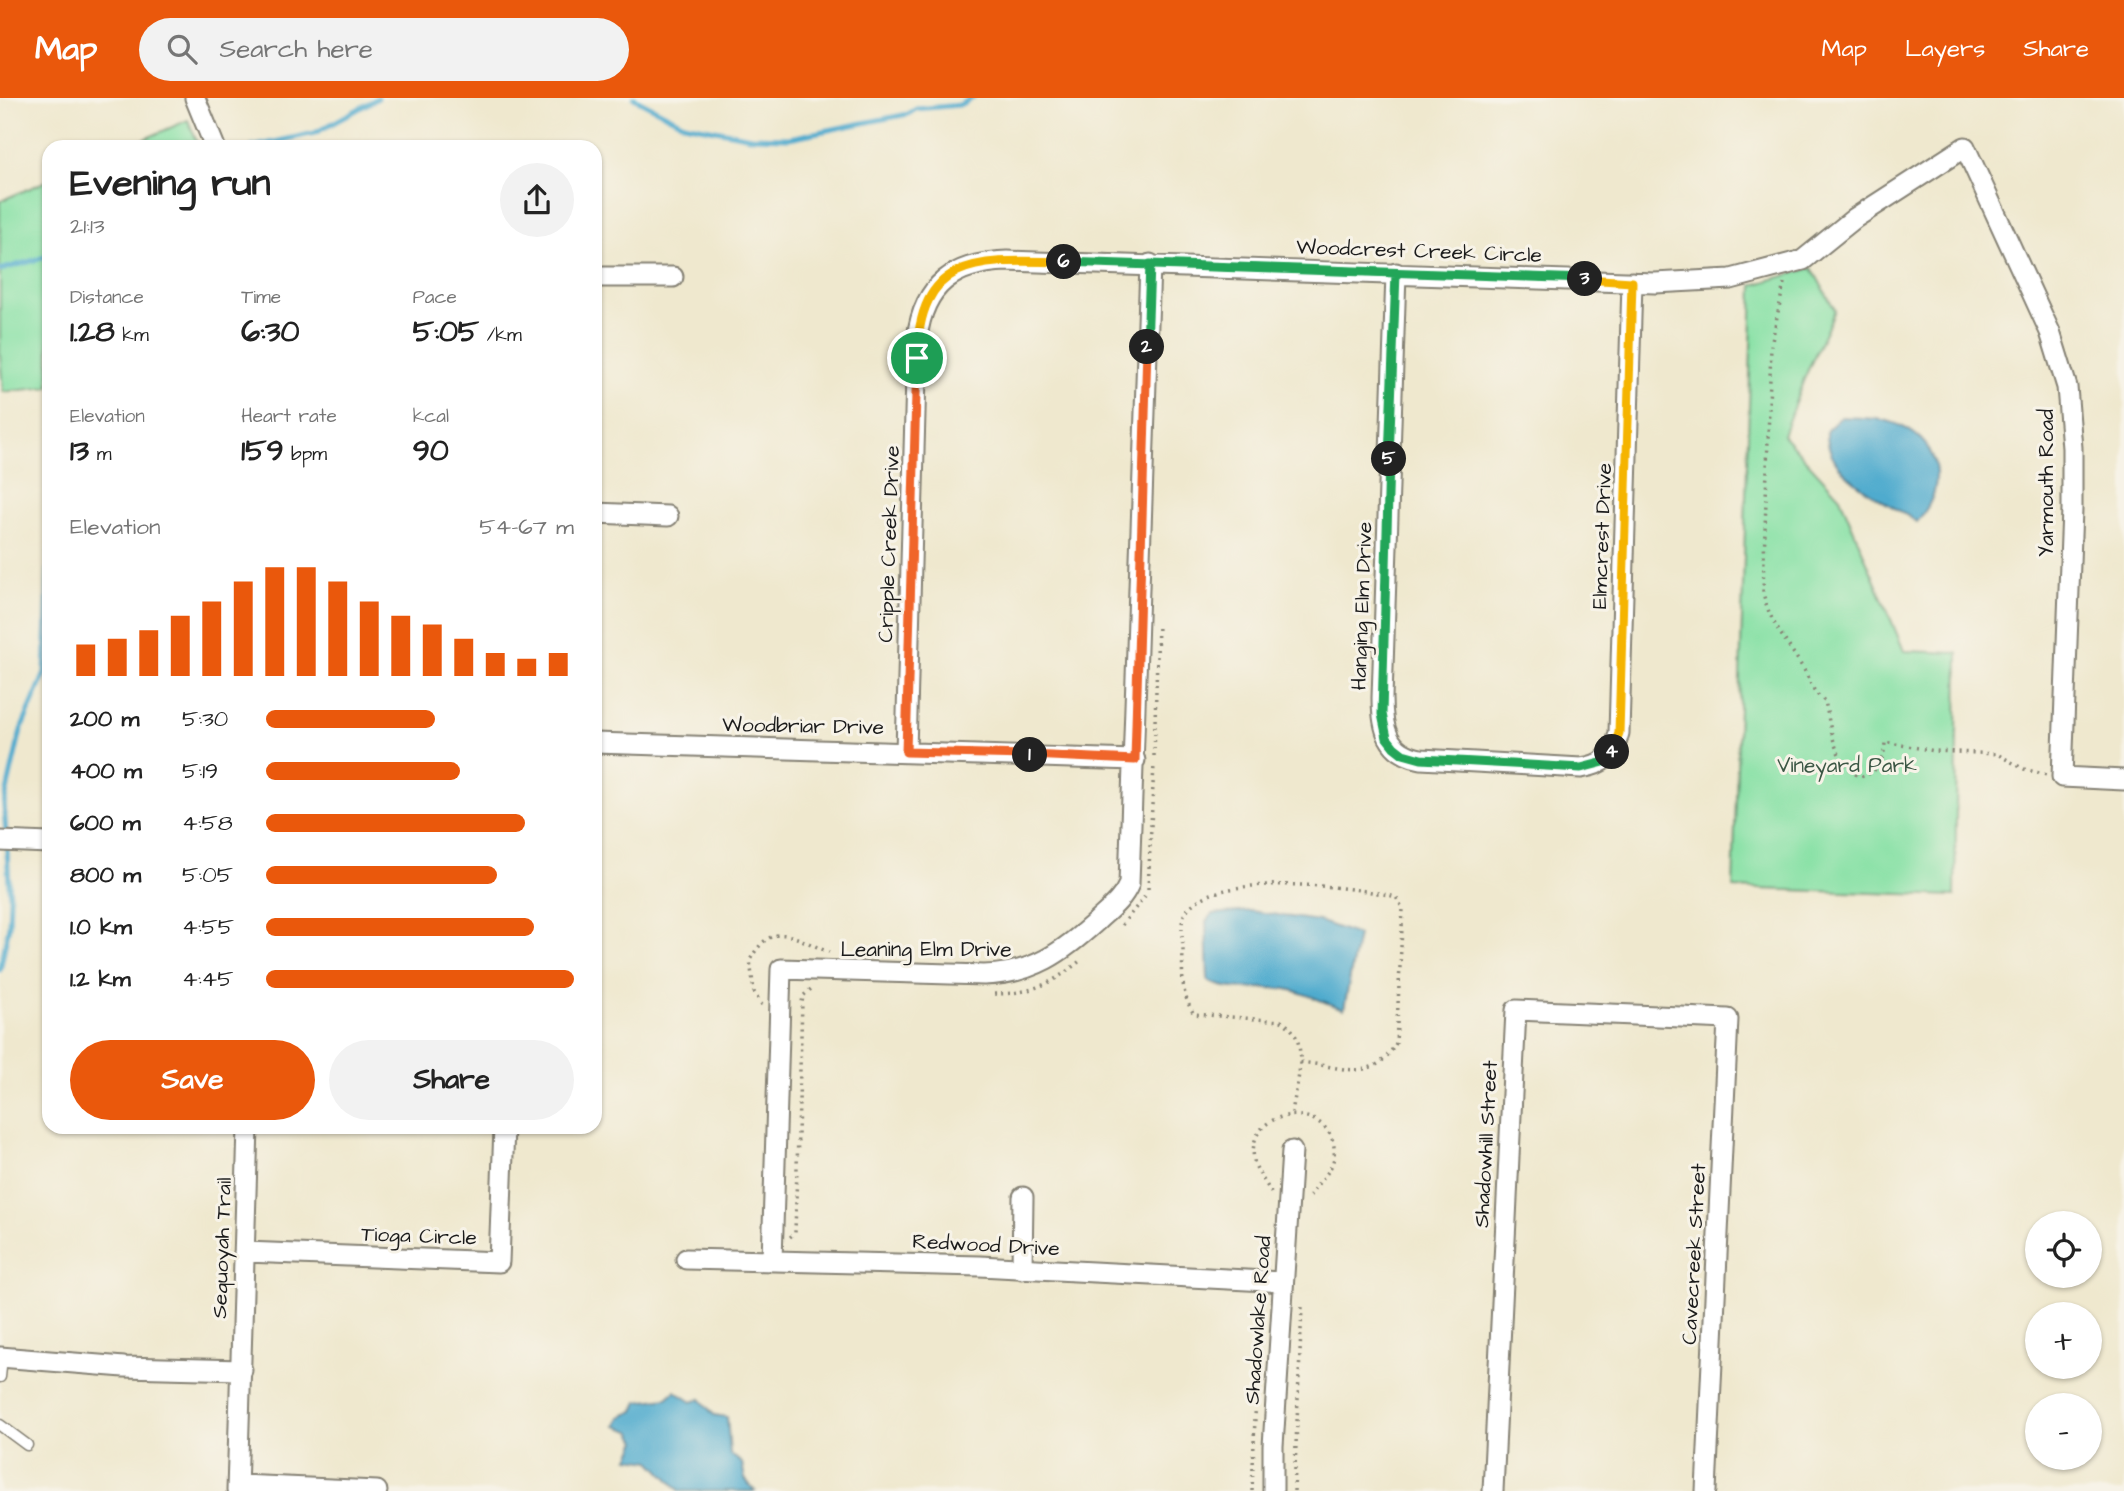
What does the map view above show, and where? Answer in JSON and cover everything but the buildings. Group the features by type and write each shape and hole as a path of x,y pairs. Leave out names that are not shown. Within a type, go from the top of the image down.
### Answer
{"street":[{"path":"195,98 212,138"},
{"name":"Woodcrest Creek Circle","path":"917,338 928,300 954,272 968,266 1007,261 1632,282 1731,279 1784,267 1816,251 1855,218 1965,147"},
{"name":"Yarmouth Road","path":"1965,147 2050,332 2067,387 2072,436 2072,509 2062,777"},
{"name":"Leaning Elm Drive","path":"772,1260 781,970 1004,975 1046,961 1064,951 1126,891 1132,873 1150,264"},
{"name":"Hanging Elm Drive","path":"1396,273 1382,698 1387,738 1403,754 1421,759 1581,768"},
{"path":"602,277 673,277"},
{"name":"Elmcrest Drive","path":"1581,768 1604,762 1616,744 1619,733 1632,282"},
{"name":"Cripple Creek Drive","path":"906,752 917,338"},
{"path":"602,513 668,516"},
{"name":"Woodbriar Drive","path":"602,743 1135,760"},
{"path":"2062,777 2124,780"},
{"path":"5,842 42,843"},
{"name":"Shadowhill Street","path":"1493,1491 1516,1010 1728,1019"},
{"name":"Cavecreek Street","path":"1706,1491 1728,1019"},
{"name":"Sequoyah Trail","path":"237,1488 248,1134"},
{"name":"Tioga Circle","path":"244,1252 499,1262 504,1134"},
{"name":"Shadowlake Road","path":"1273,1491 1292,1151"},
{"path":"1022,1269 1023,1197"},
{"name":"Redwood Drive","path":"686,1259 1022,1269 1283,1282"},
{"path":"1,1364 242,1370"},
{"path":"237,1488 377,1491"}],"lane":[{"path":"0,1425 27,1445"}],"path":[{"path":"1784,267 1784,291 1771,346 1763,591 1766,608 1778,633 1803,667 1813,693 1825,701 1839,756 1851,771 1860,776 1871,774 1879,766 1885,742 1935,751 1997,754 2024,769 2062,777"},
{"path":"1121,926 1143,901 1150,883 1158,618"},
{"path":"1292,1113 1300,1048 1290,1026 1281,1021 1194,1014 1184,998 1184,916 1195,902 1210,894 1252,886 1372,890 1396,897 1403,909 1396,1043 1387,1060 1372,1068 1358,1070 1299,1062"},
{"name":"Leaning Elm Drive","path":"766,1010 754,992 750,973 750,960 758,946 774,935 784,934 798,937 833,953"},
{"path":"983,994 1019,993 1040,988 1060,977 1090,952"},
{"path":"795,1233 803,996 810,990 823,988"}],"green space":[{"path":"188,120 196,140 142,140"},
{"path":"42,183 42,388 3,392 0,355 0,201"},
{"name":"Vineyard Park","path":"1812,268 1835,310 1804,379 1783,435 1840,497 1904,651 1958,653 1955,896 1733,888 1753,285"}],"water":[{"path":"1841,417 1872,418 1894,423 1926,445 1936,469 1936,482 1926,509 1917,522 1858,485 1835,461 1827,430"},
{"path":"1251,911 1318,921 1358,935 1344,1009 1291,990 1228,987 1208,981 1206,921 1212,914"},
{"path":"675,1391 692,1402 700,1399 714,1415 727,1417 730,1454 742,1463 745,1479 755,1491 680,1491 651,1461 629,1458 637,1441 631,1431 616,1426 620,1417 634,1411 638,1402 667,1398"}],"waterway":[{"path":"284,140 315,133 378,98"},
{"path":"634,98 684,124 751,137 789,138 908,114 916,109 959,105 973,98"},
{"path":"0,270 42,258"},
{"path":"0,970 9,926 10,899 4,804 21,730 42,680"}],"route":[{"path":"917,358 906,752 1135,760 1150,264 1606,280 1632,282 1619,733 1616,744 1604,762 1581,768 1412,758 1394,747 1387,738 1382,698 1396,273 1150,264 982,262 954,272 928,300 919,326 917,358"}]}
